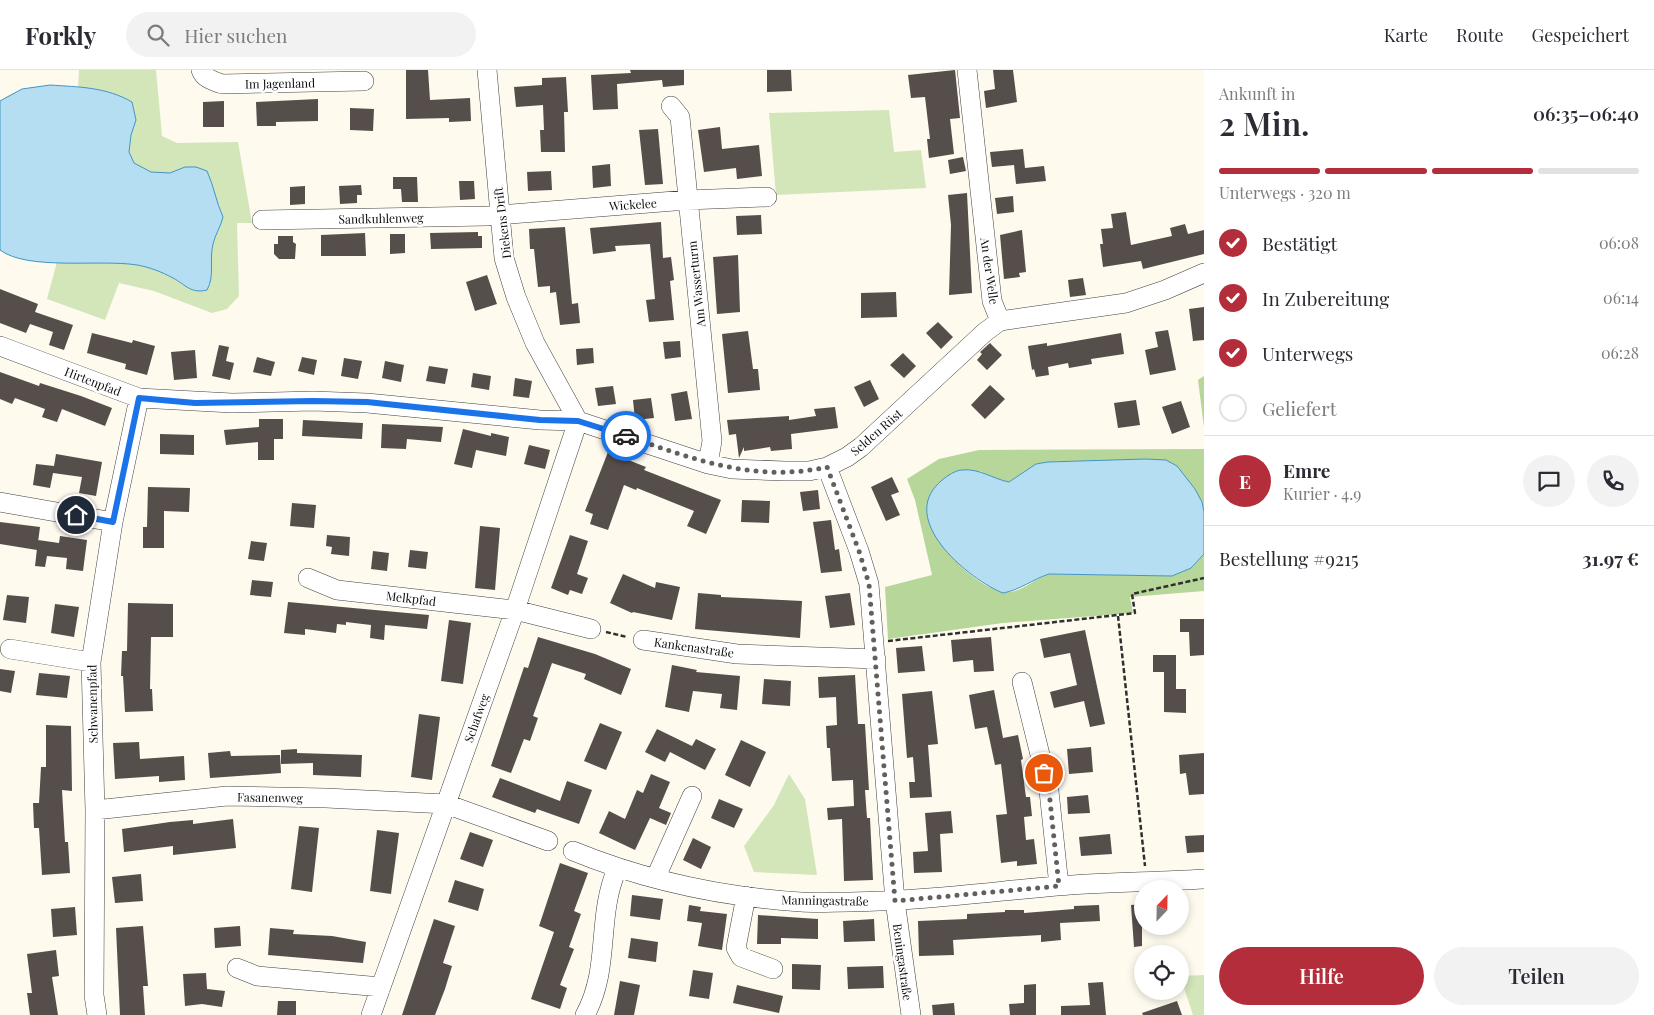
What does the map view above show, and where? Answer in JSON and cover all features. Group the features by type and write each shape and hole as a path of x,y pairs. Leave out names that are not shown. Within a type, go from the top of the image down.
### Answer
{"street":[{"name":"Im Jagenland","path":"201,70 211,80 222,84 364,81"},
{"name":"Diekens Drift","path":"487,70 504,258 516,297 535,343 578,421"},
{"name":"An der Welle","path":"967,70 992,301 1000,321 1126,303 1159,292 1204,273"},
{"name":"Am Wasserturm","path":"671,106 680,117 712,441 708,464"},
{"name":"Wickelee","path":"500,215 687,200 767,197"},
{"name":"Sandkuhlenweg","path":"262,220 500,215"},
{"name":"Selden Rüst","path":"578,421 708,464 755,471 809,471 827,467 861,447 985,332 1000,321"},
{"name":"Hirtenpfad","path":"0,346 139,398 204,403 367,402 540,420 578,421"},
{"name":"Schwanenpfad","path":"97,1015 94,995 95,810 91,662 113,522 139,398"},
{"name":"Schafweg","path":"371,1015 515,610 578,421"},
{"name":"Beningastraße","path":"827,467 859,551 869,584 895,901 911,1015"},
{"path":"0,502 113,522"},
{"name":"Melkpfad","path":"308,578 337,590 515,610"},
{"path":"515,610 591,630"},
{"name":"Kankenastraße","path":"643,640 738,654 875,651"},
{"path":"10,649 91,662"},
{"path":"1022,682 1049,791 1059,886"},
{"name":"Fasanenweg","path":"95,810 227,796 326,798 446,804"},
{"path":"656,878 692,796"},
{"path":"446,804 548,842"},
{"name":"Manningastraße","path":"573,851 617,869 630,870 656,878 746,896 802,902 895,901 1059,886 1134,883"},
{"path":"585,1015 597,988 605,946 604,919 612,880 617,869"},
{"name":"Manningastraße","path":"1185,880 1204,879"},
{"path":"746,896 736,948 741,957 773,969"},
{"path":"237,968 257,976 381,987"}],"path":[{"path":"875,651 1135,613 1132,594 1204,578"},
{"path":"1118,616 1147,880"},
{"name":"Kankenastraße","path":"591,630 643,640"}],"green space":[{"path":"79,70 156,70 162,136 177,143 238,142 252,223 237,223 239,296 227,309 212,313 154,291 119,283 105,320 47,299 57,262 28,259 0,250 0,101 9,95 37,87 78,87"},
{"path":"889,110 894,152 921,150 926,188 776,195 769,113"},
{"path":"1204,376 1204,427 1198,380"},
{"path":"1204,449 1204,512 1202,502 1166,460 1048,462 1036,464 1009,482 996,480 980,471 959,565 986,585 994,589 1010,592 1018,590 1049,574 1172,576 1191,568 1204,554 1204,591 1130,597 1133,613 1003,623 888,639 885,587 932,575 915,500 907,479 939,459 979,450"},
{"path":"789,774 805,799 817,875 754,872 744,846 774,805"},
{"path":"1204,975 1204,1015 1193,1015 1188,1000 1189,976"}],"water":[{"path":"50,85 82,87 112,93 132,102 136,120 131,135 129,152 134,163 151,172 170,173 185,167 196,167 207,171 223,217 213,244 211,279 207,290 193,290 151,268 137,265 122,263 46,262 12,256 0,250 0,101 22,89"},
{"path":"1145,459 1166,460 1177,466 1195,489 1202,502 1204,512 1204,554 1191,568 1172,576 1049,574 1003,593 974,576 944,549 927,517 928,501 936,486 959,470 980,472 1009,482 1036,464"}],"building":[{"path":"406,70 428,70 430,100 470,98 471,121 449,122 449,118 406,119"},
{"path":"630,70 684,70 684,85 663,87 662,80 617,84 618,109 593,110 591,75 631,73"},
{"path":"767,70 791,70 792,91 767,92"},
{"path":"955,70 960,118 950,119 954,154 929,158 927,139 930,139 925,97 911,98 908,75"},
{"path":"993,70 1013,70 1017,102 986,108 984,91 995,89"},
{"path":"566,77 568,112 564,112 565,152 541,152 540,130 544,130 543,105 516,107 514,87 542,85 542,78"},
{"path":"318,99 318,121 276,122 276,126 257,126 256,102"},
{"path":"224,101 224,127 203,127 203,102"},
{"path":"350,108 374,109 373,131 350,130"},
{"path":"720,127 722,149 759,145 762,176 737,179 736,168 704,172 698,130"},
{"path":"658,129 663,184 645,185 639,130"},
{"path":"1023,149 1025,168 1044,166 1046,181 1016,184 1014,165 992,167 990,152"},
{"path":"963,157 966,171 950,174 948,160"},
{"path":"610,164 611,186 593,188 592,166"},
{"path":"551,171 552,190 528,191 527,172"},
{"path":"393,177 417,177 418,202 402,202 401,189 393,189"},
{"path":"459,181 474,181 475,199 460,200"},
{"path":"361,185 362,195 357,195 357,203 340,204 339,186"},
{"path":"305,186 305,204 290,205 290,187"},
{"path":"967,193 972,293 949,295 951,225 948,195"},
{"path":"1013,196 1014,212 997,214 995,198"},
{"path":"1126,212 1131,245 1172,236 1170,228 1185,224 1188,234 1204,230 1204,254 1143,269 1141,261 1103,267 1100,244 1103,244 1101,229 1113,228 1111,214"},
{"path":"761,215 762,234 737,235 736,216"},
{"path":"661,222 663,258 671,257 674,280 670,281 674,320 649,322 646,300 655,299 650,244 615,246 616,251 593,254 590,228"},
{"path":"565,227 572,304 578,303 580,323 560,325 556,292 550,293 550,286 538,287 534,249 530,249 529,229"},
{"path":"1022,230 1026,272 1019,273 1020,277 1004,279 1000,235"},
{"path":"478,232 478,236 482,236 482,248 431,249 430,233"},
{"path":"365,233 366,256 321,256 321,235"},
{"path":"390,234 405,234 405,253 390,254"},
{"path":"278,236 293,236 293,242 296,244 295,259 279,259 274,254 274,244 278,244"},
{"path":"738,255 740,312 717,314 713,257"},
{"path":"487,275 497,304 475,311 466,282"},
{"path":"1083,278 1086,295 1070,297 1068,280"},
{"path":"0,289 38,304 35,312 73,325 64,350 49,345 53,332 30,324 26,333 0,323"},
{"path":"896,292 897,317 861,318 861,293"},
{"path":"1204,307 1204,340 1193,341 1189,309"},
{"path":"938,322 953,337 941,349 926,333"},
{"path":"1168,330 1176,370 1150,375 1145,350 1158,347 1155,332"},
{"path":"748,331 753,369 758,369 760,390 728,393 722,334"},
{"path":"92,333 132,343 133,340 155,346 147,375 125,369 126,364 87,353"},
{"path":"1121,333 1124,354 1091,359 1092,364 1069,368 1068,363 1048,367 1049,375 1036,377 1034,369 1032,370 1028,346 1047,343 1047,346"},
{"path":"680,341 681,357 665,359 663,342"},
{"path":"990,343 1002,355 987,370 977,360 982,354 980,352"},
{"path":"219,345 229,347 226,361 234,363 230,380 212,376"},
{"path":"593,348 594,363 577,365 576,349"},
{"path":"195,350 197,378 174,380 171,352"},
{"path":"903,353 916,366 904,378 890,365"},
{"path":"257,357 275,362 271,376 253,372"},
{"path":"302,357 317,360 314,375 298,371"},
{"path":"344,358 362,361 358,379 341,376"},
{"path":"385,361 404,365 401,382 382,378"},
{"path":"429,366 448,369 445,384 426,381"},
{"path":"0,372 39,386 40,383 81,396 112,408 105,426 62,409 57,422 42,417 45,409 15,398 12,404 0,399"},
{"path":"473,373 491,376 489,390 471,387"},
{"path":"515,378 532,381 529,398 513,396"},
{"path":"870,380 879,399 864,407 854,387"},
{"path":"990,385 1005,399 985,419 971,405"},
{"path":"613,386 616,404 598,406 595,388"},
{"path":"687,391 692,419 675,421 671,394"},
{"path":"651,398 654,418 635,420 633,400"},
{"path":"1136,400 1140,425 1118,428 1114,403"},
{"path":"1181,401 1190,427 1172,434 1162,407"},
{"path":"835,407 838,428 791,434 792,449 771,451 770,447 744,451 744,447 739,458 736,434 729,435 727,420 789,416 789,420 816,416 814,409"},
{"path":"259,419 283,419 283,439 274,439 274,460 258,460 258,442 226,445 224,430 259,427"},
{"path":"303,420 363,423 362,439 302,436"},
{"path":"382,424 443,427 441,442 407,439 406,449 381,448"},
{"path":"463,429 491,436 491,433 509,437 506,456 476,450 472,468 454,464"},
{"path":"160,434 194,435 194,455 160,454"},
{"path":"529,445 550,450 545,469 524,464"},
{"path":"608,452 646,467 644,470 721,500 706,534 687,526 694,511 637,488 636,490 624,485 608,530 590,524 593,514 585,511"},
{"path":"56,454 102,462 96,496 79,493 82,477 53,473 50,488 33,485 36,464 54,466"},
{"path":"892,477 899,492 891,495 900,515 886,521 871,487"},
{"path":"148,487 190,488 189,512 164,511 164,548 143,548 143,527 147,527"},
{"path":"818,490 820,509 803,511 800,492"},
{"path":"742,500 770,501 769,523 741,522"},
{"path":"292,503 316,505 314,528 290,526"},
{"path":"831,520 835,550 839,549 842,571 821,573 813,522"},
{"path":"0,522 40,527 37,550 0,544"},
{"path":"480,526 500,528 495,590 475,588"},
{"path":"327,535 350,537 349,556 331,554 332,547 326,546"},
{"path":"570,535 588,541 577,574 588,578 582,594 570,590 568,595 551,588"},
{"path":"60,536 87,540 83,571 66,569 67,558 47,556 45,567 35,566 38,540 59,543"},
{"path":"251,541 267,543 264,561 248,559"},
{"path":"410,550 428,552 426,569 408,567"},
{"path":"373,551 389,553 387,571 371,569"},
{"path":"623,574 655,588 656,582 680,587 672,620 632,613 610,603"},
{"path":"252,580 273,582 271,597 250,595"},
{"path":"698,593 721,595 721,597 802,601 800,638 695,629"},
{"path":"850,593 855,625 830,628 825,596"},
{"path":"7,595 29,597 26,623 3,620"},
{"path":"288,602 429,615 427,629 385,625 384,640 370,638 371,625 346,622 346,625 337,624 336,633 305,629 305,635 284,633"},
{"path":"128,603 173,604 173,637 151,637 150,689 152,689 153,711 125,712 123,676 121,676 122,651 127,651"},
{"path":"55,604 79,607 74,637 51,633"},
{"path":"1180,619 1204,619 1204,655 1190,656 1189,632 1180,632"},
{"path":"449,620 471,623 463,684 441,681"},
{"path":"1085,630 1105,724 1090,727 1084,701 1054,708 1050,692 1077,685 1070,653 1044,658 1040,639"},
{"path":"538,637 595,654 631,669 621,695 584,679 586,674 552,663 533,716 538,718 530,741 524,739 511,773 491,766 524,667 528,668"},
{"path":"991,637 994,671 974,672 973,660 953,662 951,640"},
{"path":"922,646 925,671 898,673 896,648"},
{"path":"1153,655 1176,655 1176,689 1186,689 1186,713 1164,712 1164,672 1153,672"},
{"path":"672,665 697,670 696,672 740,676 737,710 720,708 722,694 693,691 689,712 665,707"},
{"path":"0,669 15,671 11,693 0,691"},
{"path":"39,673 70,676 67,698 36,695"},
{"path":"855,675 858,724 865,724 869,790 865,790 867,818 870,818 873,880 844,881 842,819 828,820 827,808 854,806 853,780 832,781 830,748 827,748 826,726 837,725 836,697 819,698 818,677"},
{"path":"764,679 791,681 790,706 762,704"},
{"path":"994,690 1003,738 1018,735 1023,759 1021,760 1026,797 1030,797 1032,816 1024,817 1026,840 1034,839 1037,864 1017,866 1017,861 1001,863 996,815 1007,814 1001,764 995,765 987,727 975,729 969,695"},
{"path":"932,691 938,744 928,745 932,797 910,798 909,782 915,782 913,757 907,758 902,694"},
{"path":"419,714 440,717 432,780 411,777"},
{"path":"600,723 622,732 606,770 584,761"},
{"path":"46,725 71,726 72,791 62,790 65,842 68,842 70,873 42,875 39,828 34,828 33,803 39,803 41,767 46,767"},
{"path":"657,729 692,746 696,739 716,749 705,770 670,752 665,762 645,752"},
{"path":"741,740 766,752 750,787 725,775"},
{"path":"139,742 140,759 184,756 185,780 159,782 159,776 115,779 113,743"},
{"path":"1091,747 1093,772 1069,774 1067,749"},
{"path":"297,749 297,753 362,755 361,777 313,775 313,763 281,764 281,750"},
{"path":"230,751 231,756 280,755 281,773 210,778 208,753"},
{"path":"1204,753 1204,794 1189,795 1186,773 1180,774 1179,755"},
{"path":"651,774 670,782 659,808 671,813 666,825 650,818 635,850 599,833 609,811 625,819 637,790 643,793"},
{"path":"500,778 560,801 567,781 592,790 579,824 537,809 535,813 492,797"},
{"path":"1088,795 1090,813 1068,814 1067,797"},
{"path":"719,799 743,809 734,828 711,818"},
{"path":"951,811 953,833 940,834 942,872 914,873 913,852 928,851 925,813"},
{"path":"233,819 236,848 173,855 173,846 124,852 122,829 170,822 193,820 193,824"},
{"path":"299,826 319,828 312,892 291,889"},
{"path":"377,830 399,833 391,894 370,891"},
{"path":"470,832 493,840 483,867 460,859"},
{"path":"1110,834 1112,854 1081,856 1079,837"},
{"path":"1204,835 1204,852 1187,853 1185,836"},
{"path":"693,838 711,847 701,869 683,860"},
{"path":"560,863 588,873 574,911 581,914 569,947 574,949 560,985 567,988 560,1009 531,999 554,932 539,926"},
{"path":"141,874 143,901 115,903 112,877"},
{"path":"455,880 484,889 478,911 448,902"},
{"path":"632,895 663,899 660,920 630,916"},
{"path":"689,905 701,907 700,911 727,914 722,950 698,946 702,923 687,921"},
{"path":"1099,905 1100,921 1060,923 1061,940 1041,942 1041,935 953,940 954,955 919,956 918,921 967,919 967,914 1005,912 1005,910 1024,910 1024,913 1074,909 1074,906"},
{"path":"1131,905 1134,905 1134,935 1142,935 1142,945 1134,945 1134,947"},
{"path":"75,907 77,935 53,937 51,909"},
{"path":"758,915 818,919 818,939 781,938 781,944 757,944"},
{"path":"434,919 455,926 443,963 452,966 445,989 435,1015 402,1015"},
{"path":"874,919 875,941 844,942 843,921"},
{"path":"143,926 148,986 143,986 145,1015 120,1015 116,928"},
{"path":"240,926 241,946 215,948 214,928"},
{"path":"270,928 294,930 293,934 332,936 366,942 363,963 268,955"},
{"path":"631,938 658,942 656,962 628,958"},
{"path":"56,950 59,976 52,977 58,1015 30,1015 27,993 32,993 27,954"},
{"path":"792,964 821,965 820,990 792,989"},
{"path":"883,966 884,988 848,989 847,967"},
{"path":"693,970 713,973 709,999 689,996"},
{"path":"206,973 207,989 225,991 222,1007 202,1004 185,1006 183,974"},
{"path":"620,981 640,985 634,1015 614,1015"},
{"path":"1103,982 1106,1015 1061,1015 1061,1006 1090,1005 1088,983"},
{"path":"1036,984 1036,1015 1010,1015 1009,1004 1024,1003 1024,985"},
{"path":"737,985 783,996 779,1013 733,1003"},
{"path":"278,1001 296,1001 296,1015 277,1015"},
{"path":"1177,1001 1182,1015 1143,1015 1142,1013"},
{"path":"954,1003 955,1015 933,1015 932,1005"}],"way so far":[{"path":"626,436 708,464 732,469 785,472 809,471 827,467 859,551 869,584 895,901 1059,886 1049,791 1044,773"}],"route":[{"path":"76,515 113,522 139,398 195,403 367,402 540,420 578,421 626,436"}]}
